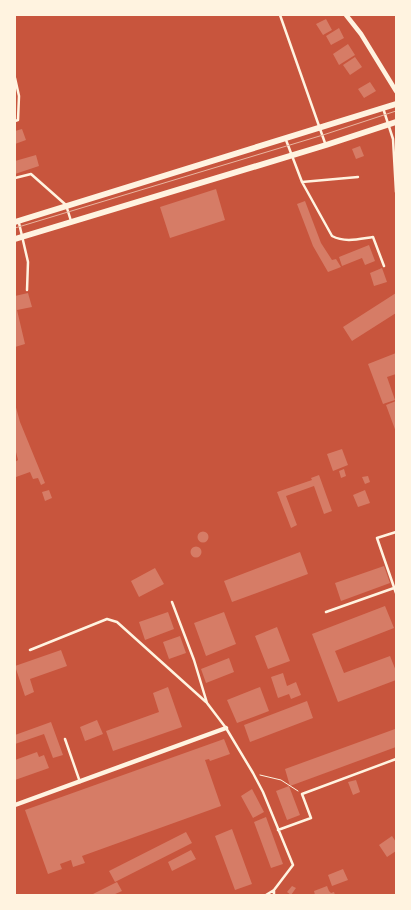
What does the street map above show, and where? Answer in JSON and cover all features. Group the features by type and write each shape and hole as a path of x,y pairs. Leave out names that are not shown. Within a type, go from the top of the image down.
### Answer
{"main road":[{"path":"17,221 396,104"},
{"path":"15,239 292,156 396,122"}],"street":[{"path":"346,15 361,34 396,91"},
{"path":"15,805 226,728"}],"lane":[{"path":"280,15 326,145"},
{"path":"15,78 19,96 18,120 15,121"},
{"path":"383,108 393,139 396,192"},
{"path":"286,138 302,182 332,236 339,240 374,237 384,266"},
{"path":"15,178 31,174 66,206 71,222"},
{"path":"302,182 358,177"},
{"path":"17,221 23,237 28,262 28,290"},
{"path":"396,532 377,538 396,592"},
{"path":"326,612 394,588"},
{"path":"172,602 194,660 207,703"},
{"path":"30,650 107,619 117,622 207,703 226,728 253,773 293,865 274,890 266,895"},
{"path":"65,739 80,782"},
{"path":"278,830 311,818 302,794 396,759"},
{"path":"274,890 274,895"}],"path":[{"path":"253,773 281,780 302,794"}],"building":[{"path":"326,19 332,30 323,35 316,24"},
{"path":"339,28 344,38 331,45 326,36"},
{"path":"348,44 355,55 339,65 333,54"},
{"path":"355,57 362,67 350,75 343,65"},
{"path":"370,82 376,91 364,98 358,89"},
{"path":"22,129 26,140 15,144 15,131"},
{"path":"360,146 364,156 356,159 352,149"},
{"path":"36,155 39,166 15,174 15,161"},
{"path":"216,189 225,220 170,238 160,207"},
{"path":"305,201 321,243 332,260 336,259 341,267 328,272 313,246 297,204"},
{"path":"369,245 375,261 365,265 362,258 342,266 339,257"},
{"path":"382,268 387,282 374,286 370,273"},
{"path":"28,293 32,307 17,310 25,344 15,347 15,296"},
{"path":"396,293 396,313 352,341 343,327"},
{"path":"396,353 396,374 387,377 395,400 383,404 368,364"},
{"path":"396,401 396,432 386,405"},
{"path":"15,404 20,422 45,483 41,485 38,478 33,479 30,472 16,477 15,475 15,462 18,460 15,448"},
{"path":"342,449 348,465 333,471 327,454"},
{"path":"344,469 346,476 341,478 339,471"},
{"path":"319,475 332,511 324,514 314,486 286,496 297,525 291,528 277,492 312,480 311,478"},
{"path":"368,476 370,482 365,484 362,477"},
{"path":"49,490 52,498 45,501 42,492"},
{"path":"365,490 370,503 358,507 353,495"},
{"path":"201,532 205,532 208,537 207,541 201,542 198,539 198,535"},
{"path":"194,547 198,547 201,552 200,556 194,557 191,554 191,550"},
{"path":"300,552 308,574 232,602 224,581"},
{"path":"384,566 390,583 341,601 335,583"},
{"path":"155,568 164,584 139,597 131,581"},
{"path":"385,606 394,628 335,651 344,673 390,656 396,671 396,680 338,702 312,634"},
{"path":"168,612 174,629 145,640 139,622"},
{"path":"224,612 236,644 206,656 194,623"},
{"path":"277,627 290,661 268,669 255,636"},
{"path":"180,636 186,653 169,659 163,642"},
{"path":"61,650 67,666 30,679 34,692 25,696 15,666"},
{"path":"229,658 234,672 206,683 201,669"},
{"path":"283,673 287,686 296,682 301,695 291,699 289,694 278,698 271,677"},
{"path":"168,687 182,727 113,751 106,731 159,712 153,693"},
{"path":"260,687 269,711 237,723 227,700"},
{"path":"307,701 313,718 250,742 244,725"},
{"path":"97,720 103,734 85,741 80,727"},
{"path":"51,722 63,755 53,758 44,734 15,744 15,735"},
{"path":"395,729 396,747 290,786 285,769"},
{"path":"224,739 230,754 210,761 209,759 205,760 221,806 82,856 85,863 73,867 71,860 60,864 62,869 48,874 25,810"},
{"path":"37,752 39,757 44,755 49,768 15,780 15,760"},
{"path":"356,780 360,792 353,795 348,782"},
{"path":"289,786 300,815 287,820 276,791"},
{"path":"252,789 264,812 253,818 241,796"},
{"path":"266,817 283,864 271,868 254,822"},
{"path":"232,829 252,884 235,890 215,836"},
{"path":"186,832 192,843 115,882 109,871"},
{"path":"392,836 396,842 396,851 387,857 379,845"},
{"path":"191,850 196,859 172,871 168,862"},
{"path":"343,869 348,880 332,886 328,875"},
{"path":"117,882 122,891 113,895 91,895"},
{"path":"292,886 296,888 291,895 287,892"},
{"path":"327,886 329,891 331,893 334,892 335,895 315,895 314,891"}],"tram line":[{"path":"15,228 323,135 396,111"}]}
